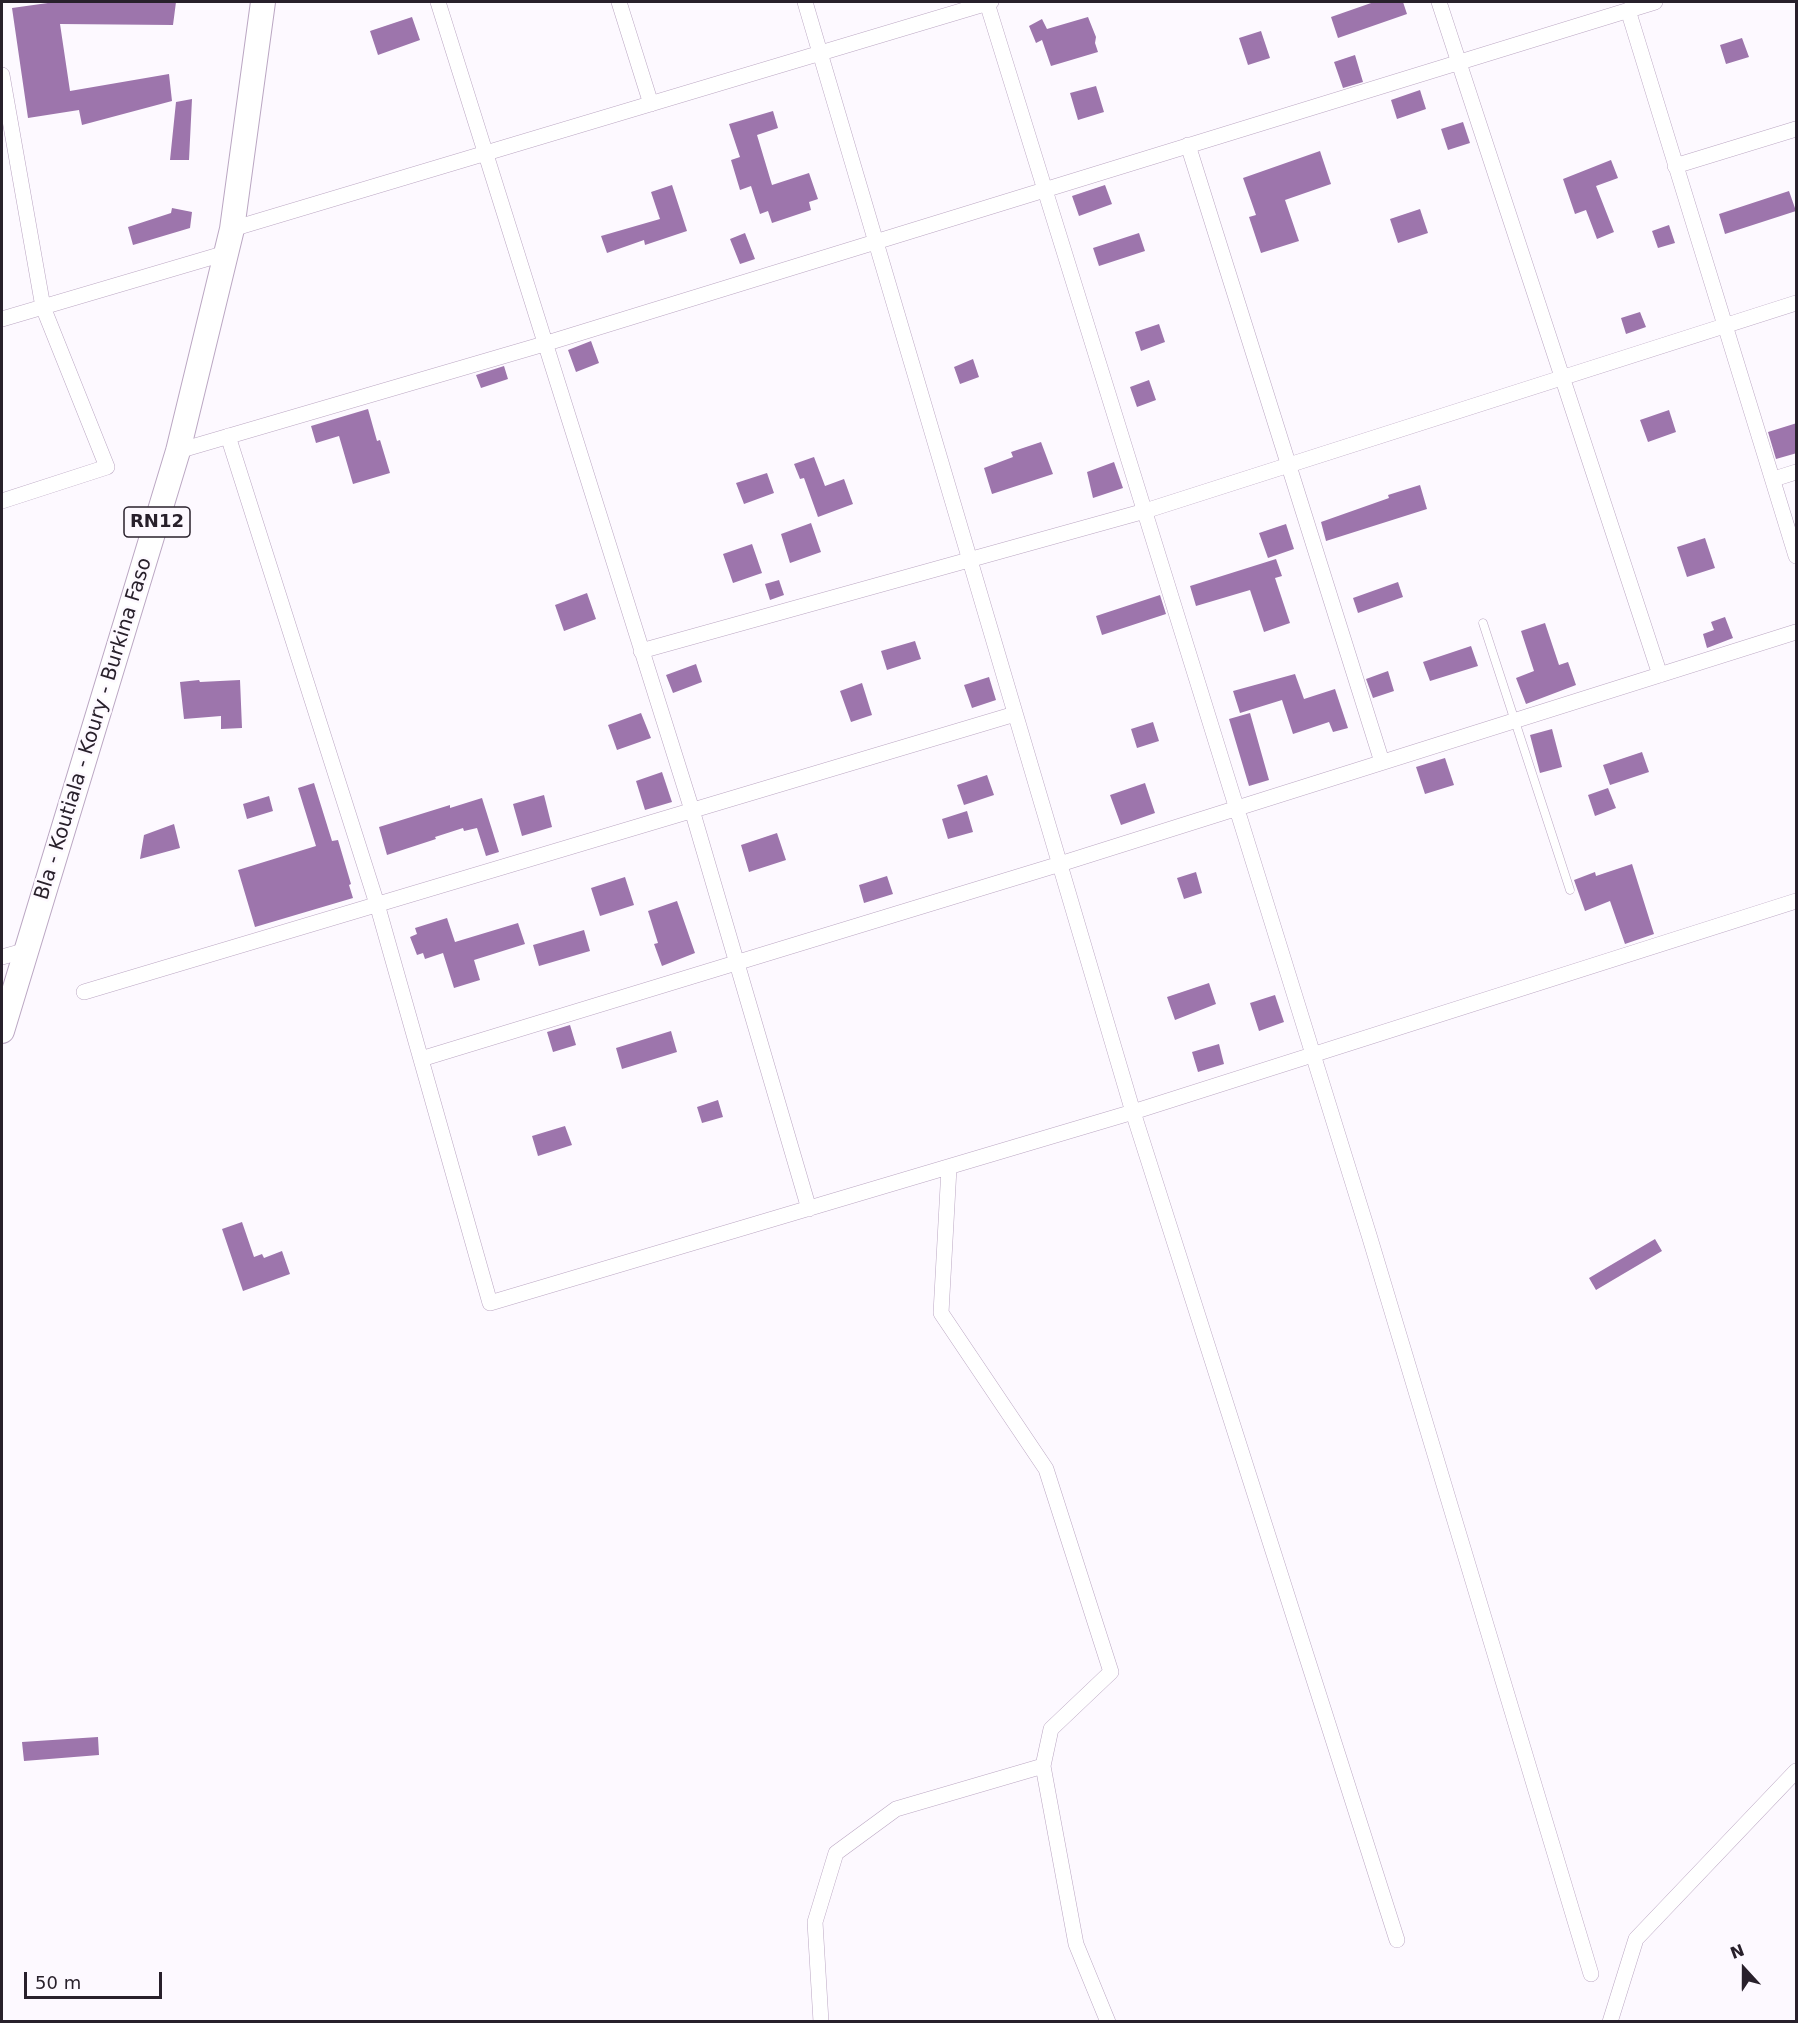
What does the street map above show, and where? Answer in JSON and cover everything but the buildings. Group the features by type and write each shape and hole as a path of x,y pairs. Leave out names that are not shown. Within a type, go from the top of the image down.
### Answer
{"main road":[{"name":"Bla - Koutiala - Koury - Burkina Faso","path":"2,1030 178,451 232,229 263,2"}],"street":[{"path":"438,2 692,810 809,1209"},
{"path":"619,2 651,104"},
{"path":"805,2 1133,1112 1397,1941"},
{"path":"232,229 989,2 1369,1235 1591,1974"},
{"path":"1439,2 1660,675"},
{"path":"178,451 544,344 1655,2"},
{"path":"1628,10 1797,556"},
{"path":"2,75 43,307 107,467 2,501"},
{"path":"1675,166 1797,129"},
{"path":"1188,145 1382,762"},
{"path":"2,164 17,159"},
{"path":"2,319 226,253"},
{"path":"641,651 1144,511 1797,303"},
{"path":"228,436 377,904 490,1303 1133,1112 1797,901"},
{"path":"1774,479 1797,472"},
{"path":"421,1059 1060,864 1797,632"},
{"path":"84,992 1016,714"},
{"path":"2,957 27,950"},
{"path":"949,1168 941,1313 1046,1469 1111,1672 1051,1729 1043,1766 1076,1944 1108,2022"},
{"path":"821,2022 815,1922 836,1853 896,1809 1043,1766"},
{"path":"1610,2022 1636,1939 1797,1771"}],"lane":[{"path":"1484,623 1570,890"}]}
